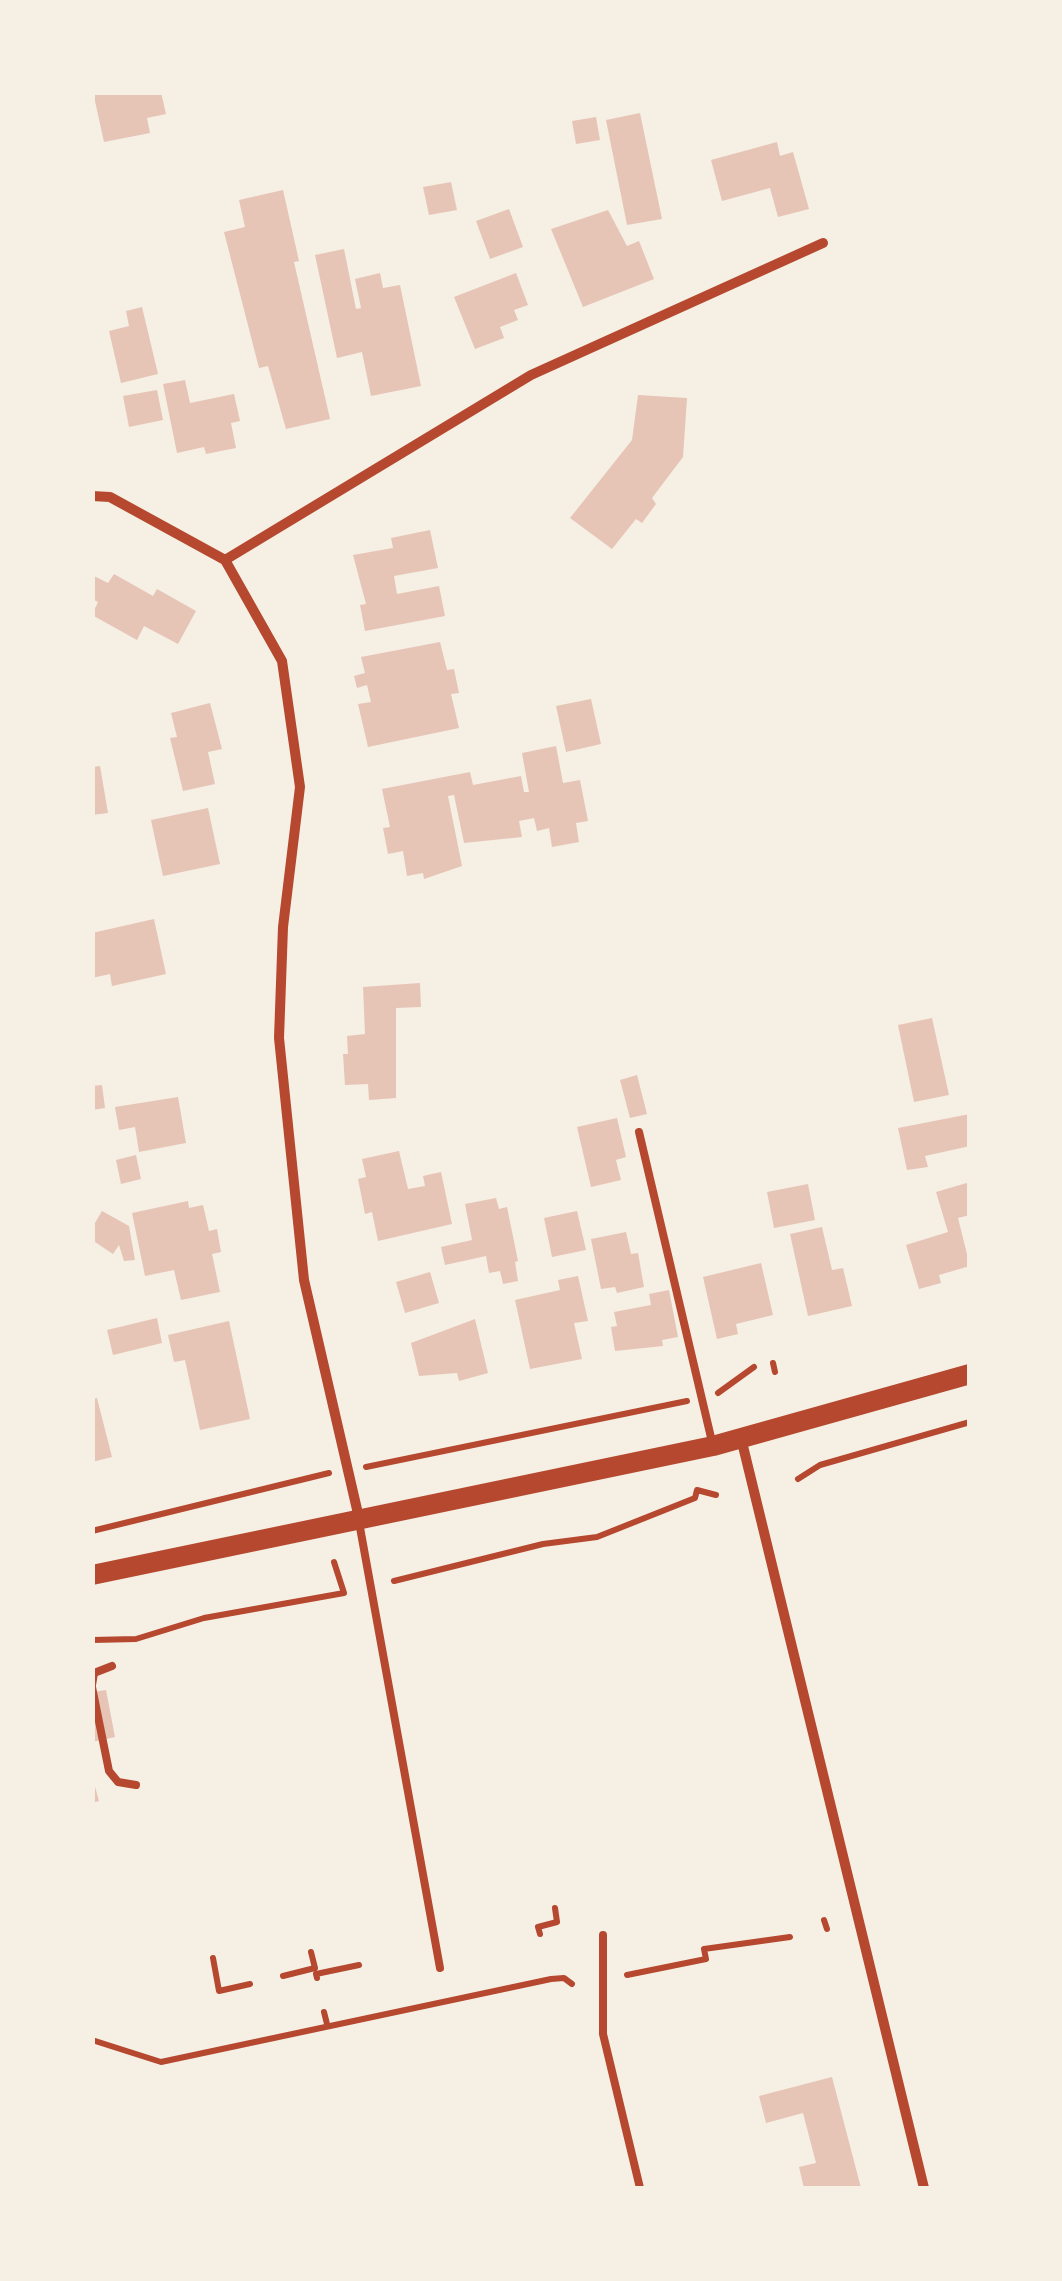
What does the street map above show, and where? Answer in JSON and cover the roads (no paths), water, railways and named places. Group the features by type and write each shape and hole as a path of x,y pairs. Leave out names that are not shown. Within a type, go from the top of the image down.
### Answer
{"main road":[{"path":"92,1575 713,1446 970,1374"}],"street":[{"path":"225,560 531,375 823,243"},
{"path":"92,496 110,497 225,560 282,660 300,787 283,926 279,1038 304,1280 359,1518"},
{"path":"741,1438 924,2188"}],"lane":[{"path":"639,1132 713,1446"},
{"path":"359,1518 440,1968"},
{"path":"112,1666 94,1673 92,1686 109,1771 118,1782 136,1785"},
{"path":"602,1935 603,2034 640,2188"}]}
